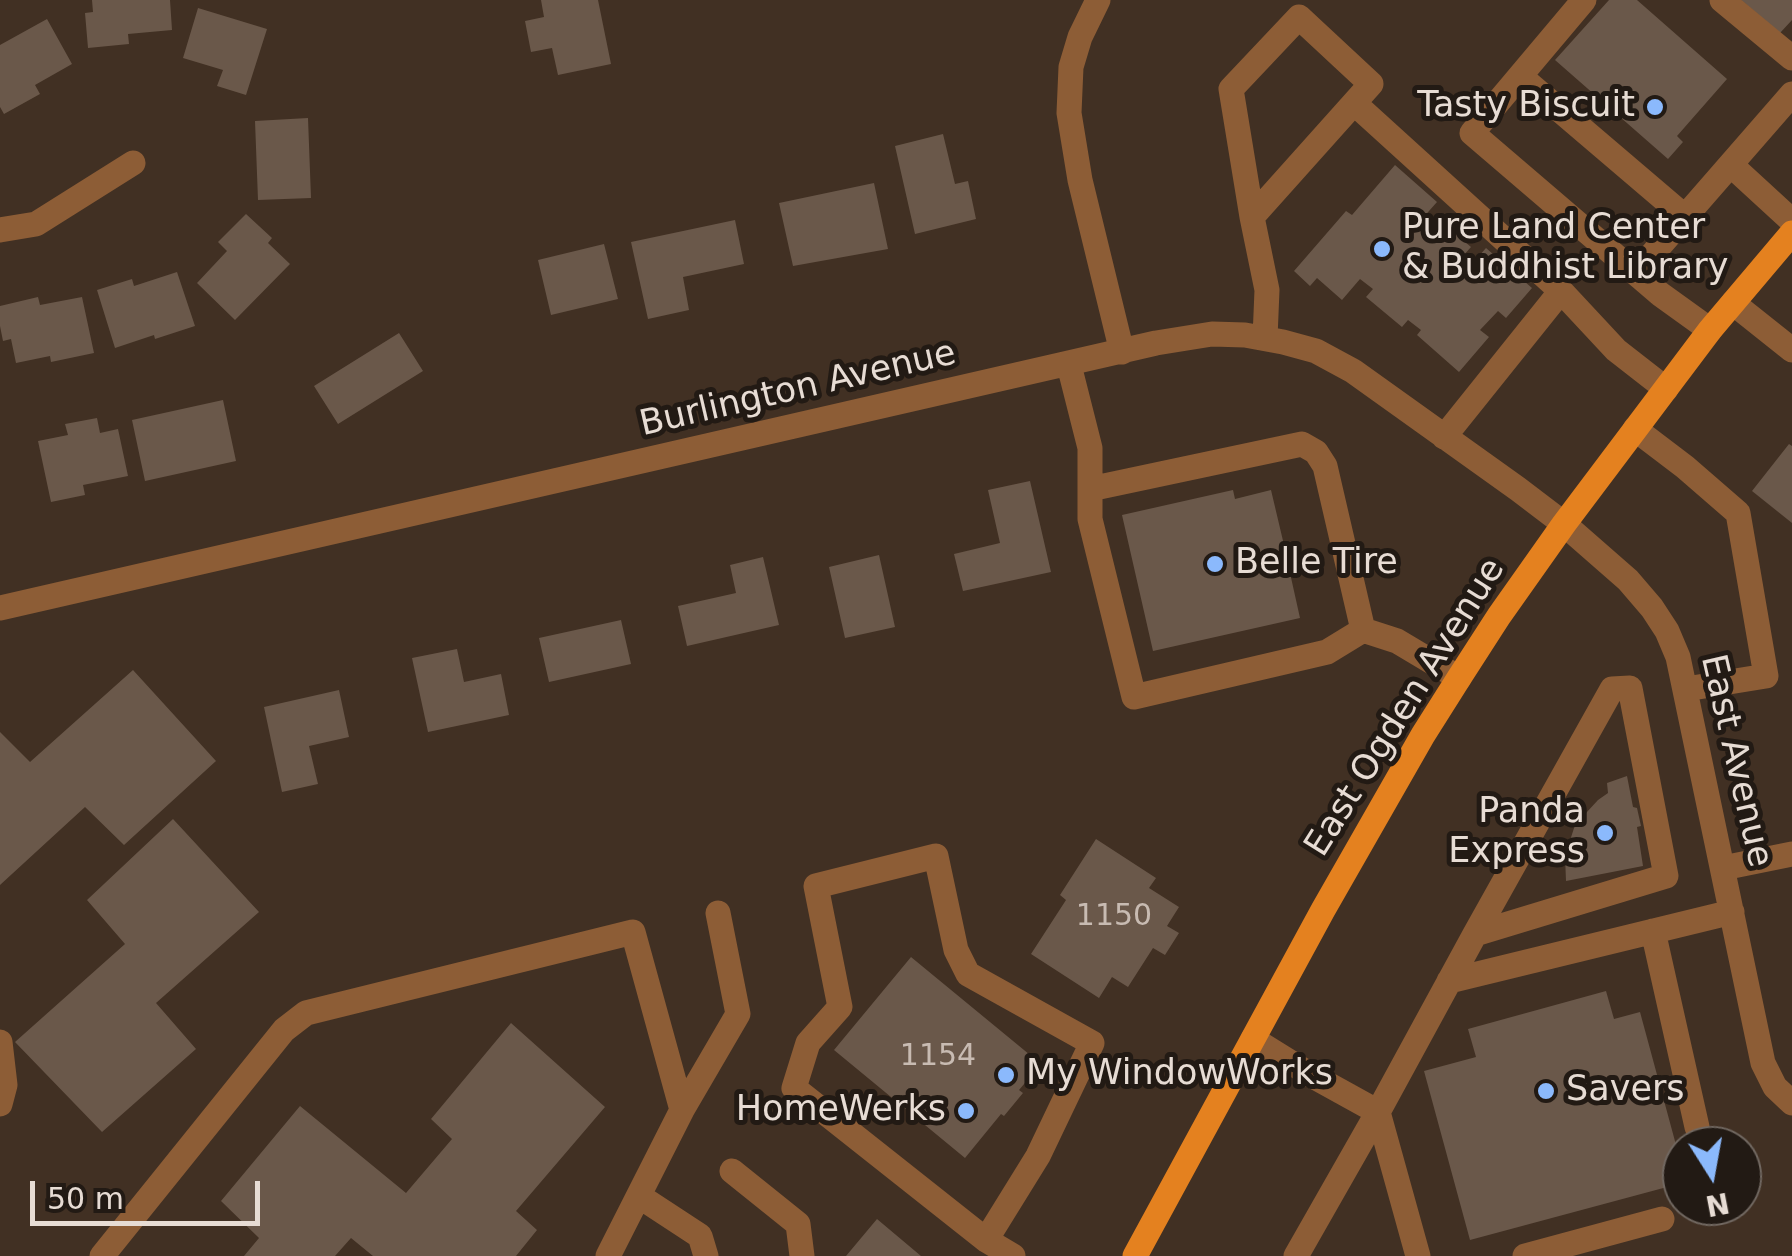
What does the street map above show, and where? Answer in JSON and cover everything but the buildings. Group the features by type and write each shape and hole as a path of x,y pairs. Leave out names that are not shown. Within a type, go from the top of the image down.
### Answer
{"main road":[{"name":"East Ogden Avenue","path":"1135,1256 1342,877 1459,678 1564,524 1710,330 1792,233"}],"street":[{"path":"1098,0 1071,67 1069,113 1080,180 1122,352"},
{"path":"1584,0 1472,133 1660,294 1710,330"},
{"path":"1722,0 1792,58"},
{"path":"1252,217 1371,84 1299,17 1230,89 1252,217 1267,290 1265,338"},
{"path":"1520,76 1684,216"},
{"path":"1636,274 1792,94"},
{"path":"1354,103 1561,291 1616,350 1666,389"},
{"path":"0,230 36,224 133,164"},
{"path":"1731,164 1792,221"},
{"path":"1444,437 1561,291"},
{"path":"1733,303 1792,350"},
{"name":"Burlington Avenue","path":"1,605 1212,334 1265,338 1316,351 1353,370 1564,524"},
{"path":"1069,365 1090,448 1090,519 1134,697 1327,652 1363,630 1397,640 1459,678"},
{"path":"1636,430 1686,466 1738,513 1766,676 1686,689"},
{"path":"1090,489 1302,444 1316,452 1325,466 1363,630"},
{"name":"East Avenue","path":"1564,524 1628,580 1667,631 1678,657 1763,1062 1775,1088 1792,1103"},
{"path":"1296,1256 1378,1112 1475,934 1612,689 1630,688 1666,876 1475,934"},
{"path":"1723,868 1792,854"},
{"path":"986,1240 1038,1156 1092,1043 968,974 956,950 936,856 816,886 840,1007 808,1042 794,1088 986,1240 1013,1256"},
{"path":"1449,981 1732,912"},
{"path":"608,1256 682,1110 738,1014 718,914"},
{"path":"1653,931 1697,1126"},
{"path":"102,1256 284,1030 306,1013 633,932 682,1110"},
{"path":"1253,1039 1378,1112 1418,1256"},
{"path":"0,1042 5,1085 0,1104"},
{"path":"732,1170 798,1224 802,1256"},
{"path":"639,1196 700,1236 706,1256"},
{"path":"1525,1256 1662,1220"}],"place":[{"name":"Tasty Biscuit","path":"1655,107"},
{"name":"Pure Land Center & Buddhist Library","path":"1382,249"},
{"name":"Belle Tire","path":"1215,564"},
{"name":"Panda Express","path":"1605,833"},
{"name":"My WindowWorks","path":"1006,1075"},
{"name":"Savers","path":"1546,1091"},
{"name":"HomeWerks","path":"966,1111"}]}
